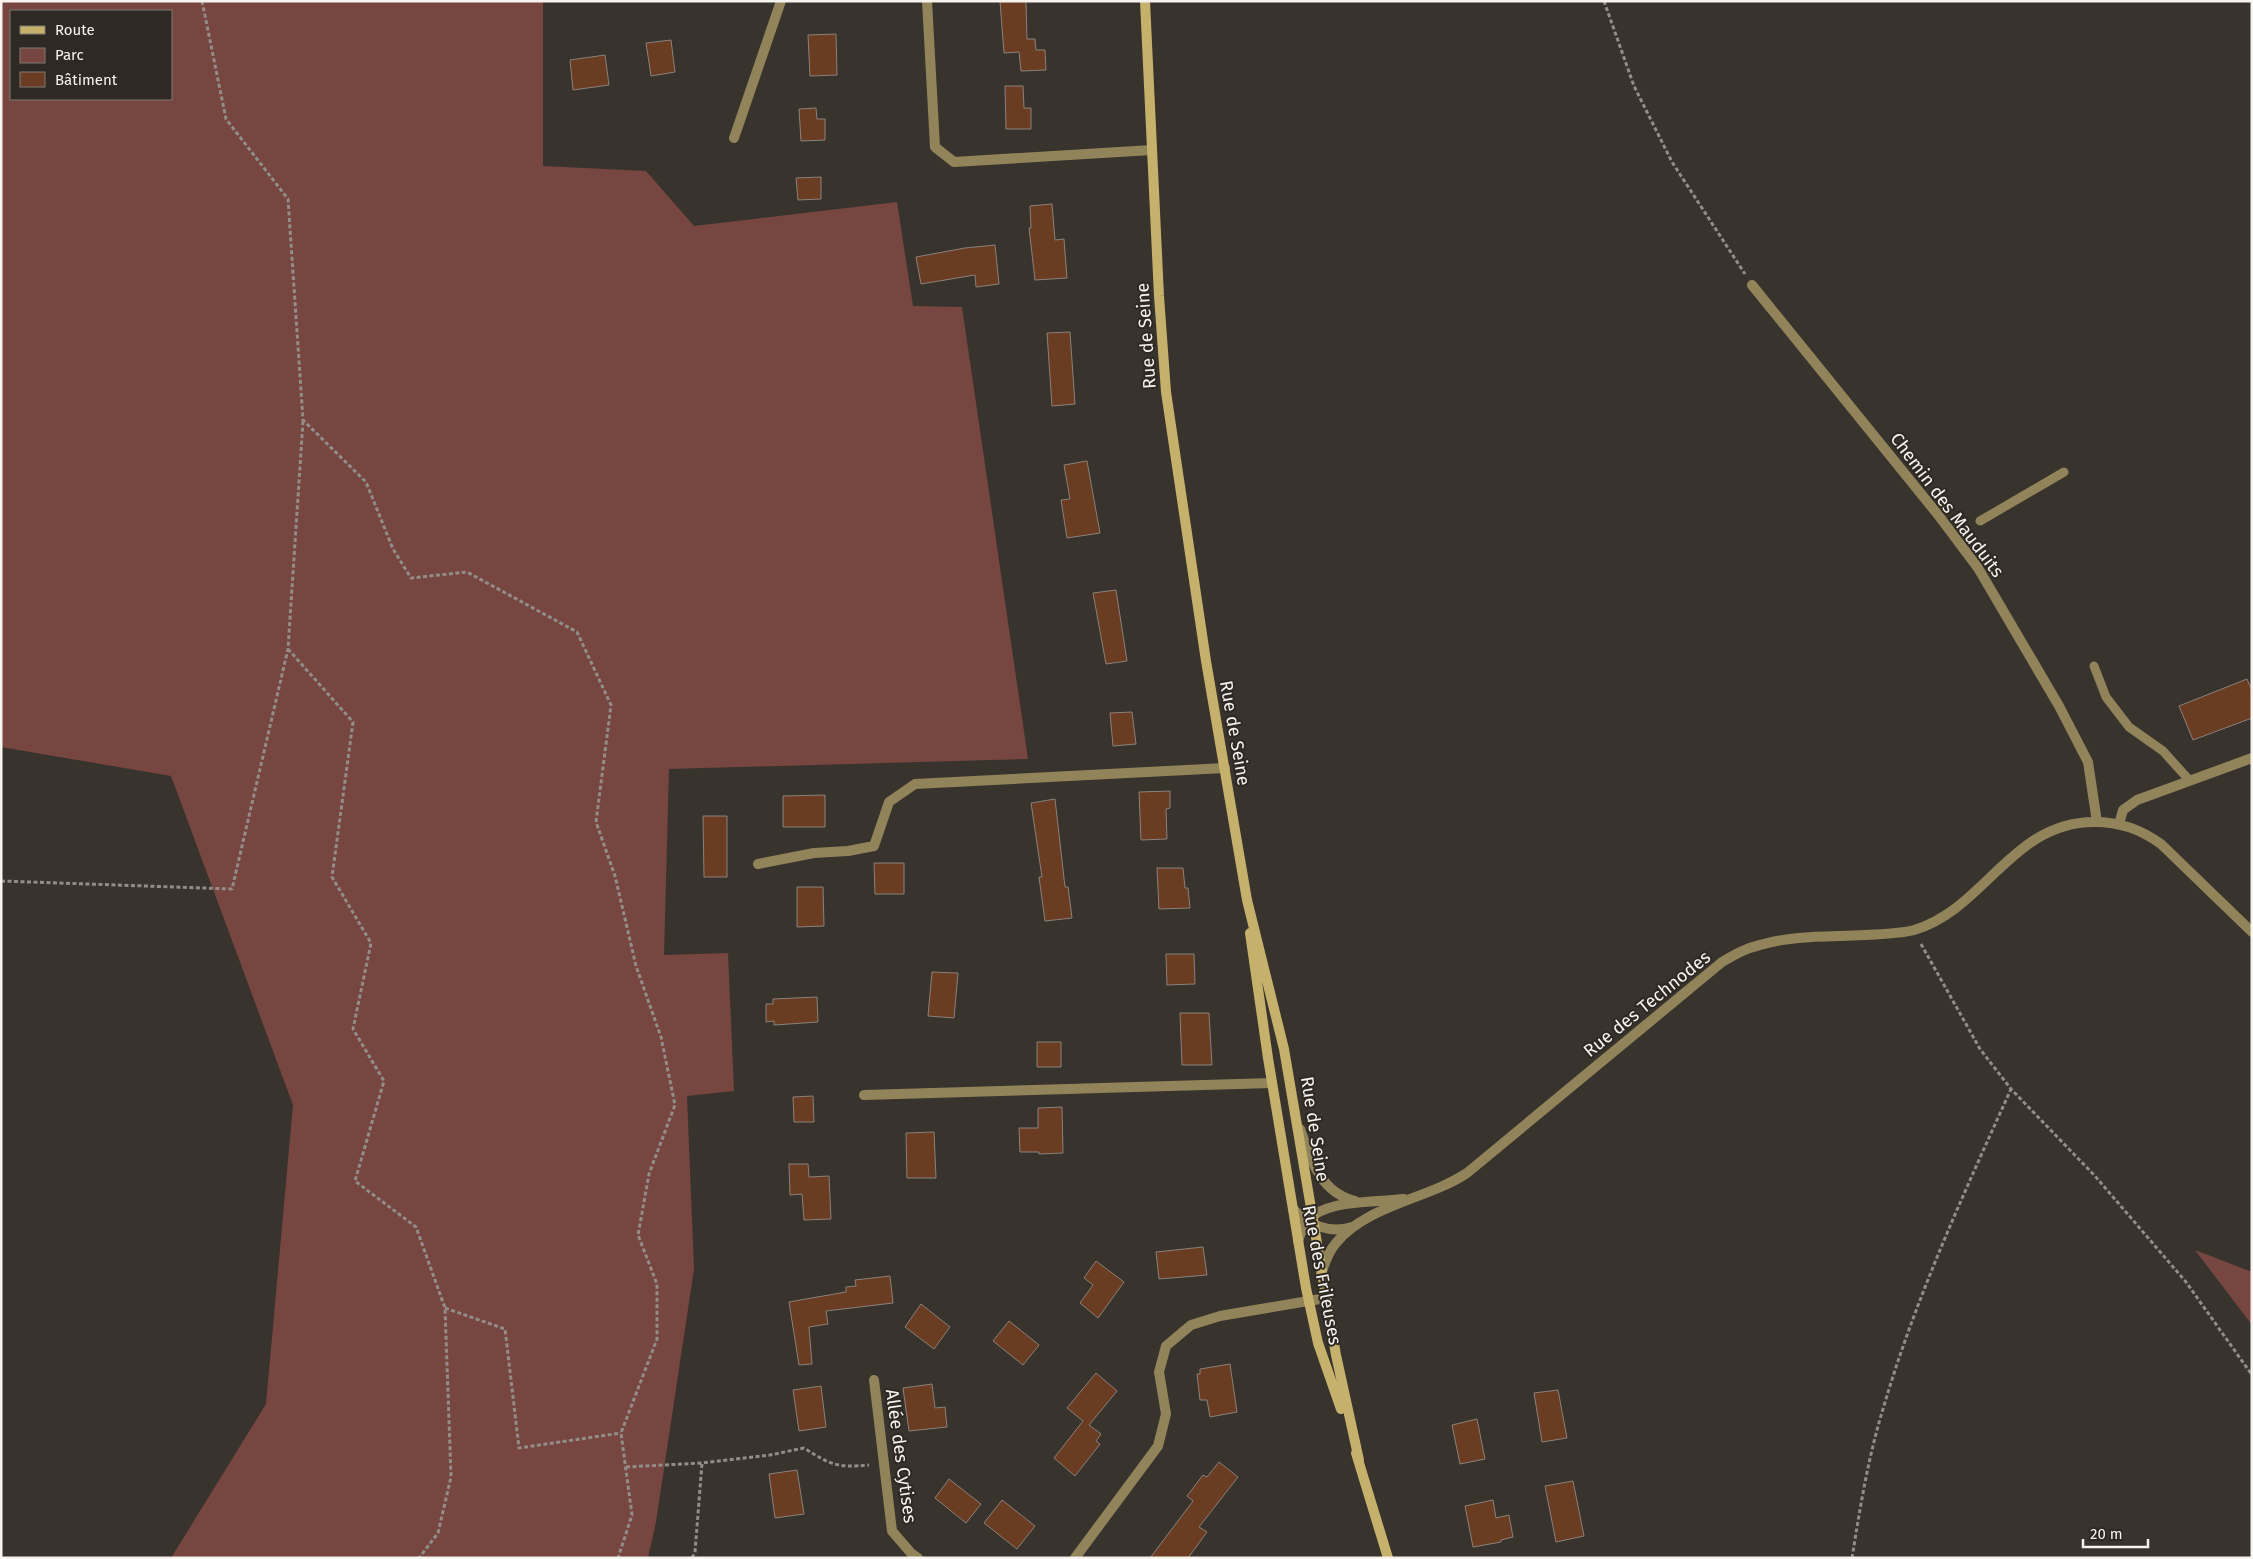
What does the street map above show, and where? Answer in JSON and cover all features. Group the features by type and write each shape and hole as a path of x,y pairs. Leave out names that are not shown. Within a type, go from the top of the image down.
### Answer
{"street":[{"path":"734,138 781,1"},
{"path":"927,1 935,146 954,162 1152,150"},
{"name":"Rue de Seine","path":"1145,1 1159,296 1166,392 1206,661 1246,900 1277,1016 1297,1121 1311,1220 1346,1409 1359,1460"},
{"name":"Chemin des Mauduits","path":"1752,285 1939,516 1978,568 2059,706 2088,762 2097,822"},
{"path":"2119,824 2120,816 2128,805 2252,758"},
{"path":"758,864 814,853 848,851 874,846 889,802 915,784 1224,768"},
{"name":"Rue des Technodes","path":"1321,1274 1335,1244 1358,1225 1414,1197 1452,1184 1483,1161 1703,976 1736,954 1758,945 1776,941 1887,934 1914,930 1928,925 1962,903 2017,850 2035,838 2070,824 2097,822 2119,824 2147,834 2160,844 2252,932"},
{"name":"Rue des Frileuses","path":"1246,900 1258,996 1292,1209 1309,1301 1322,1356 1359,1460 1388,1558"},
{"path":"864,1095 1272,1083"},
{"path":"1297,1121 1317,1173 1325,1184 1336,1194 1344,1198 1368,1203"},
{"name":"Rue des Technodes","path":"1311,1220 1331,1208 1414,1197"},
{"path":"1292,1209 1333,1230 1358,1225"},
{"path":"1298,1241 1302,1229 1311,1220"},
{"path":"1076,1558 1158,1446 1166,1414 1159,1372 1166,1346 1191,1325 1220,1316 1326,1298"},
{"name":"Allée des Cytises","path":"874,1380 892,1531 911,1553 918,1558"}],"lane":[{"path":"1980,521 2064,472"},
{"path":"2094,666 2106,698 2129,727 2163,751 2190,781"}],"path":[{"path":"1,881 232,889 288,649 303,420 288,199 226,119 202,1"},
{"path":"1604,1 1634,86 1672,162 1752,285"},
{"path":"303,420 366,482 394,549 411,578 467,572 577,632 611,705 596,822 615,876 636,966 661,1037 674,1105 649,1174 638,1235 657,1284 656,1339 621,1433 632,1516 618,1558"},
{"path":"288,649 353,722 332,877 370,943 353,1029 384,1081 355,1181 416,1227 445,1308 451,1477 438,1533 419,1558"},
{"path":"1914,930 1980,1049 2011,1089 2095,1176 2186,1282 2252,1375"},
{"path":"1852,1558 1864,1481 1882,1409 1931,1274 1969,1182 2011,1089"},
{"path":"445,1308 505,1329 519,1448 621,1433"},
{"path":"626,1467 702,1462 796,1451 804,1448 824,1461 845,1468 884,1464"},
{"path":"692,1558 695,1552 702,1462"}],"green space":[{"path":"1,1 543,1 543,166 646,171 694,226 897,202 913,306 962,307 1028,759 669,769 664,955 728,953 734,1091 687,1096 694,1269 656,1522 648,1558 171,1558 266,1404 293,1105 171,776 1,747"},
{"path":"2195,1250 2252,1272 2252,1325"}],"building":[{"path":"1000,1 1026,1 1027,39 1035,39 1036,50 1045,50 1046,70 1021,71 1019,52 1004,53"},
{"path":"836,34 837,75 810,76 808,35"},
{"path":"671,40 675,72 651,76 646,43"},
{"path":"605,55 609,85 573,90 570,60"},
{"path":"1005,86 1023,86 1024,108 1031,108 1031,129 1006,129"},
{"path":"816,108 817,119 825,119 825,140 801,141 799,109"},
{"path":"821,177 821,199 798,200 796,178"},
{"path":"1052,204 1055,240 1064,239 1067,278 1035,280 1029,228 1031,228 1030,206"},
{"path":"995,245 999,284 976,287 975,275 921,284 916,257 965,248"},
{"path":"1070,332 1075,404 1052,406 1047,333"},
{"path":"1087,461 1100,533 1067,538 1061,500 1070,499 1064,465"},
{"path":"1116,590 1127,661 1106,664 1093,593"},
{"path":"2247,679 2252,691 2252,718 2193,740 2179,706"},
{"path":"1132,712 1136,744 1113,746 1110,713"},
{"path":"1170,791 1170,808 1166,809 1167,839 1141,840 1139,792"},
{"path":"825,795 825,827 783,827 783,796"},
{"path":"1055,799 1065,887 1068,887 1072,918 1045,921 1039,877 1042,877 1031,803"},
{"path":"703,816 727,816 727,877 704,877"},
{"path":"874,863 904,863 904,894 875,894"},
{"path":"1157,868 1183,868 1190,908 1159,909"},
{"path":"797,887 823,887 824,926 797,927"},
{"path":"1166,954 1194,954 1195,984 1167,985"},
{"path":"932,972 958,973 954,1018 928,1016"},
{"path":"817,997 818,1022 774,1025 774,1021 766,1022 766,1004 773,1004 773,999"},
{"path":"1180,1013 1209,1013 1212,1065 1182,1065"},
{"path":"1037,1042 1061,1042 1061,1067 1037,1067"},
{"path":"813,1096 814,1122 794,1122 793,1097"},
{"path":"1062,1107 1063,1153 1039,1154 1039,1152 1020,1152 1019,1128 1038,1128 1038,1108"},
{"path":"934,1132 936,1178 907,1178 906,1133"},
{"path":"789,1164 808,1164 809,1177 829,1176 831,1219 804,1220 802,1194 790,1195"},
{"path":"1203,1247 1207,1275 1159,1279 1156,1252"},
{"path":"1096,1261 1124,1282 1098,1318 1080,1303 1093,1285 1084,1278"},
{"path":"890,1276 893,1303 826,1311 828,1324 809,1327 812,1364 799,1365 789,1302 846,1292 846,1287 856,1286 855,1280"},
{"path":"921,1304 950,1327 934,1349 905,1327"},
{"path":"1009,1321 1039,1345 1023,1365 993,1341"},
{"path":"1230,1364 1237,1412 1210,1417 1207,1400 1200,1400 1197,1374 1200,1374 1200,1369"},
{"path":"1096,1373 1117,1391 1089,1425 1101,1434 1096,1441 1100,1444 1075,1476 1054,1458 1083,1421 1067,1408"},
{"path":"932,1384 935,1408 945,1407 947,1427 909,1431 903,1388"},
{"path":"821,1386 826,1427 799,1431 793,1390"},
{"path":"1558,1390 1567,1438 1542,1442 1534,1393"},
{"path":"1477,1419 1485,1459 1460,1464 1452,1425"},
{"path":"1219,1462 1238,1477 1199,1527 1207,1532 1188,1558 1150,1558 1193,1501 1187,1496 1203,1475 1207,1477"},
{"path":"797,1470 804,1514 775,1518 769,1474"},
{"path":"949,1479 981,1504 966,1523 935,1498"},
{"path":"1573,1481 1584,1536 1556,1542 1545,1486"},
{"path":"1002,1500 1035,1526 1017,1549 984,1523"},
{"path":"1493,1500 1496,1518 1509,1515 1513,1537 1501,1540 1501,1542 1473,1547 1465,1506"}]}
